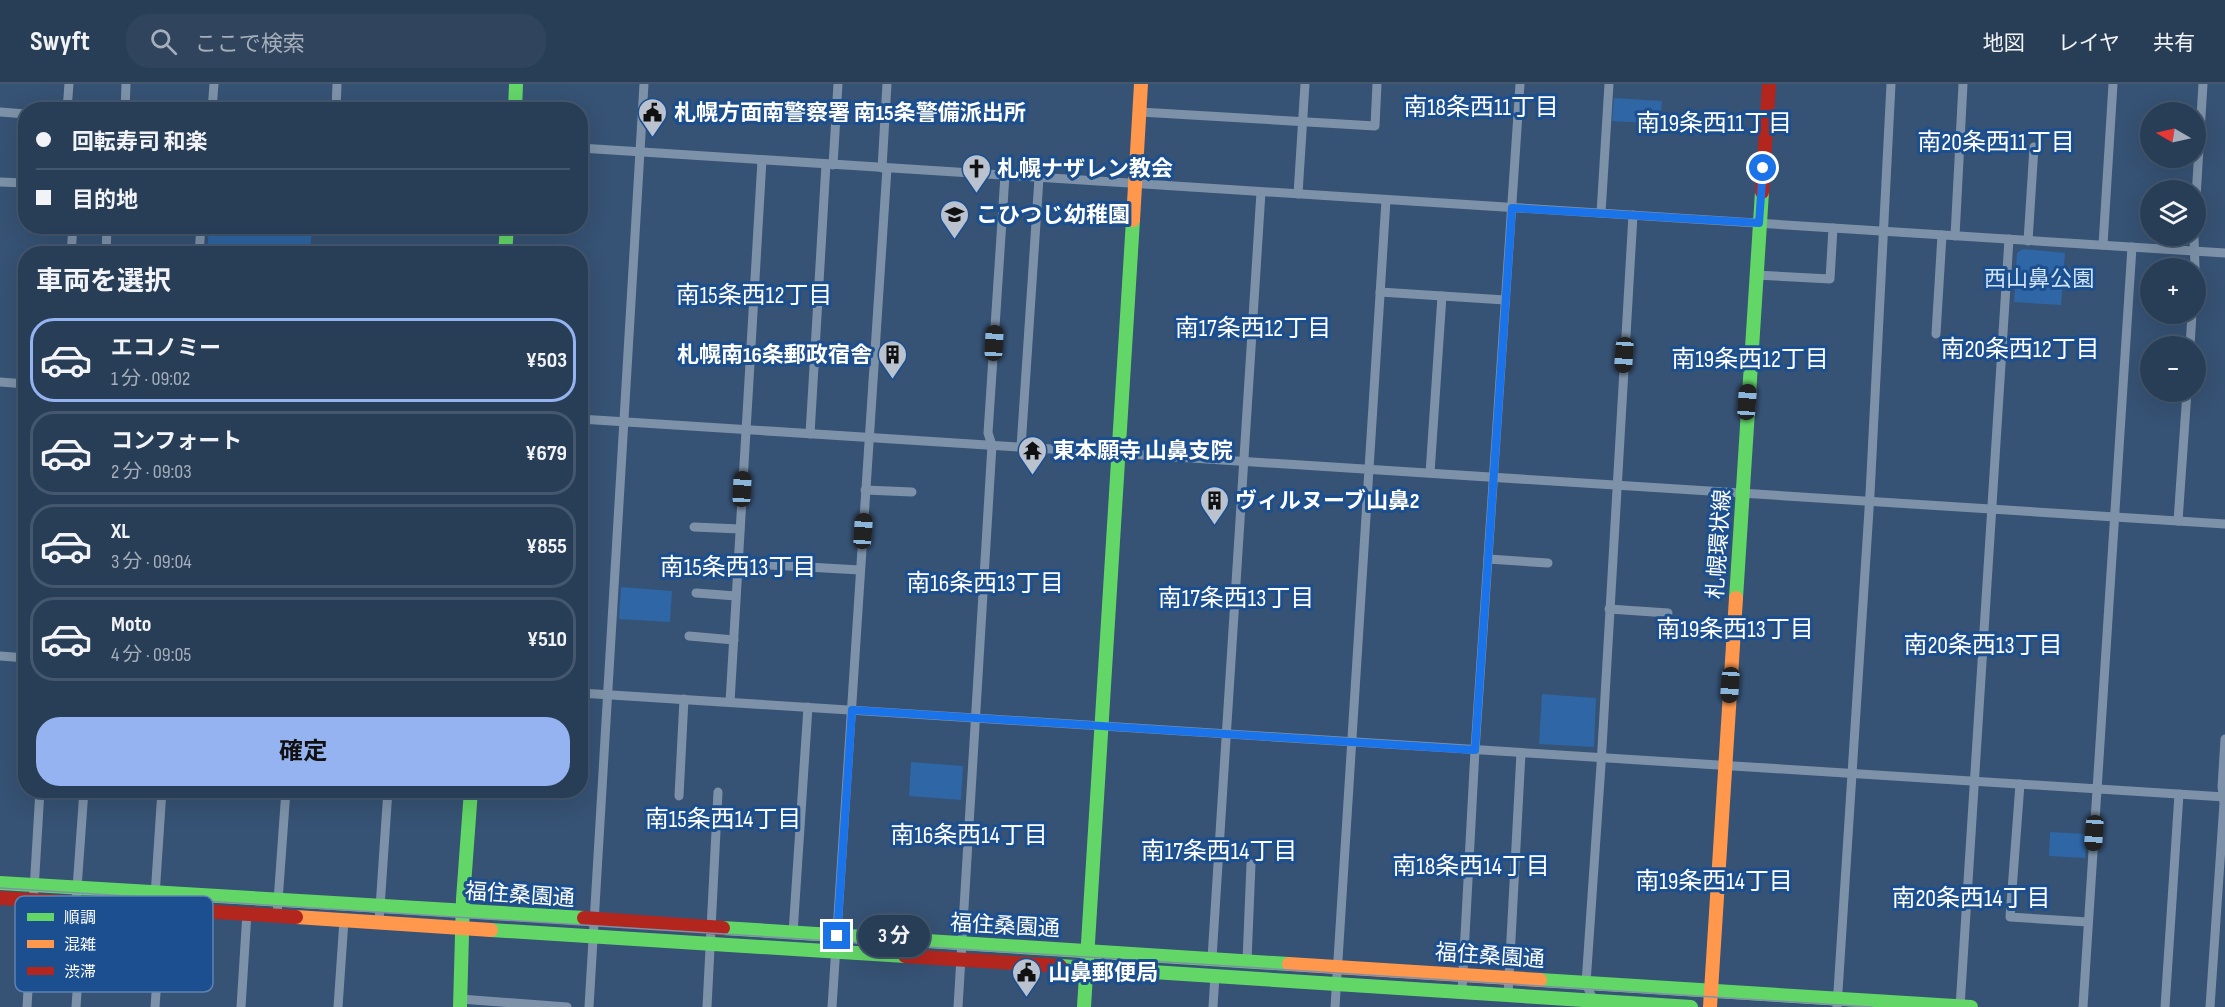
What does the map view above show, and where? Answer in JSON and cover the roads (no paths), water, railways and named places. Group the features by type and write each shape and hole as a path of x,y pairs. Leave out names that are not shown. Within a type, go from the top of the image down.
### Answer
{"street":[{"path":"68,102 69,84"},
{"path":"125,102 126,84"},
{"path":"213,102 214,84"},
{"path":"336,102 337,84"},
{"path":"515,102 516,84"},
{"path":"589,1007 622,422 644,84"},
{"path":"810,434 829,164 838,84"},
{"path":"832,1007 852,710 887,84"},
{"path":"1084,1007 1141,84"},
{"path":"1298,194 1305,84"},
{"path":"1140,112 1375,126 1377,84"},
{"path":"1462,991 1475,750 1520,84"},
{"path":"1601,213 1609,84"},
{"name":"札幌環状線","path":"1710,1007 1769,84"},
{"path":"1837,1003 1869,501 1891,84"},
{"path":"1955,236 1963,84"},
{"path":"2103,245 2113,84"},
{"path":"2197,180 2203,84"},
{"path":"0,112 18,113"},
{"path":"2028,241 2034,147"},
{"path":"588,149 2225,253"},
{"path":"730,702 762,160"},
{"path":"958,1007 992,445 988,433 1005,175"},
{"path":"1021,447 1039,178"},
{"path":"0,182 18,183"},
{"path":"1212,958 1261,192"},
{"path":"1335,1007 1386,200"},
{"path":"1592,1003 1586,982 1633,215"},
{"path":"1756,275 1830,279 1833,228"},
{"path":"1936,334 1942,235"},
{"path":"1960,1007 2009,239"},
{"path":"2194,246 2194,258"},
{"path":"2083,1007 2132,247"},
{"path":"1380,292 1505,300"},
{"path":"1430,473 1442,296"},
{"path":"0,382 18,383"},
{"path":"2178,521 2186,402"},
{"path":"588,420 2225,524"},
{"path":"865,490 912,492"},
{"path":"694,527 740,530"},
{"path":"1488,559 1548,563"},
{"path":"738,563 860,570"},
{"path":"696,593 736,596"},
{"path":"1609,609 1668,613"},
{"path":"689,636 734,640"},
{"path":"0,656 18,657"},
{"path":"588,694 2224,797"},
{"path":"680,796 684,699"},
{"path":"794,933 808,707"},
{"path":"2210,1007 2224,797 2222,787 2225,739"},
{"path":"1508,994 1521,753"},
{"path":"2020,784 2010,917 2088,922"},
{"path":"707,1007 718,792"},
{"path":"2165,1007 2179,794"},
{"path":"34,896 39,798"},
{"path":"79,896 84,798"},
{"path":"156,896 161,798"},
{"path":"277,915 285,798"},
{"path":"379,922 387,798"},
{"path":"471,798 460,1003 567,1007"},
{"path":"1247,961 1251,864"},
{"name":"福住桑園通","path":"0,883 34,885 72,896"},
{"name":"福住桑園通","path":"104,896 155,892 1586,982 1837,1003 1971,1007"},
{"name":"福住桑園通","path":"0,898 15,898"},
{"name":"福住桑園通","path":"213,911 1086,969 1508,994 1592,1003 1691,1007"},
{"path":"241,1007 247,913"},
{"path":"338,1007 344,920"},
{"path":"1213,1007 1215,975"},
{"path":"27,1007 28,992"},
{"path":"76,992 76,1007"},
{"path":"155,992 155,1007"}],"tram line":[{"path":"0,888 126,896"},
{"path":"213,902 1872,1007"}],"place":[{"name":"札幌方面南警察署 南15条警備派出所","path":"653,138"},
{"name":"札幌ナザレン教会","path":"976,194"},
{"name":"こひつじ幼稚園","path":"955,240"},
{"name":"札幌南16条郵政宿舎","path":"893,380"},
{"name":"東本願寺 山鼻支院","path":"1032,476"},
{"name":"ヴィルヌーブ山鼻2","path":"1214,526"},
{"name":"山鼻郵便局","path":"1027,998"}],"district":[{"name":"南18条西11丁目","path":"1481,107"},
{"name":"南19条西11丁目","path":"1714,123"},
{"name":"南20条西11丁目","path":"1996,142"},
{"name":"南15条西12丁目","path":"754,295"},
{"name":"南17条西12丁目","path":"1253,328"},
{"name":"南20条西12丁目","path":"2020,349"},
{"name":"南19条西12丁目","path":"1750,359"},
{"name":"南15条西13丁目","path":"738,567"},
{"name":"南16条西13丁目","path":"985,583"},
{"name":"南17条西13丁目","path":"1236,598"},
{"name":"南19条西13丁目","path":"1735,629"},
{"name":"南20条西13丁目","path":"1983,645"},
{"name":"南15条西14丁目","path":"723,819"},
{"name":"南16条西14丁目","path":"969,835"},
{"name":"南17条西14丁目","path":"1219,851"},
{"name":"南18条西14丁目","path":"1471,866"},
{"name":"南19条西14丁目","path":"1714,881"},
{"name":"南20条西14丁目","path":"1971,898"}],"park label":[{"name":"西山鼻公園","path":"2039,278"}]}
